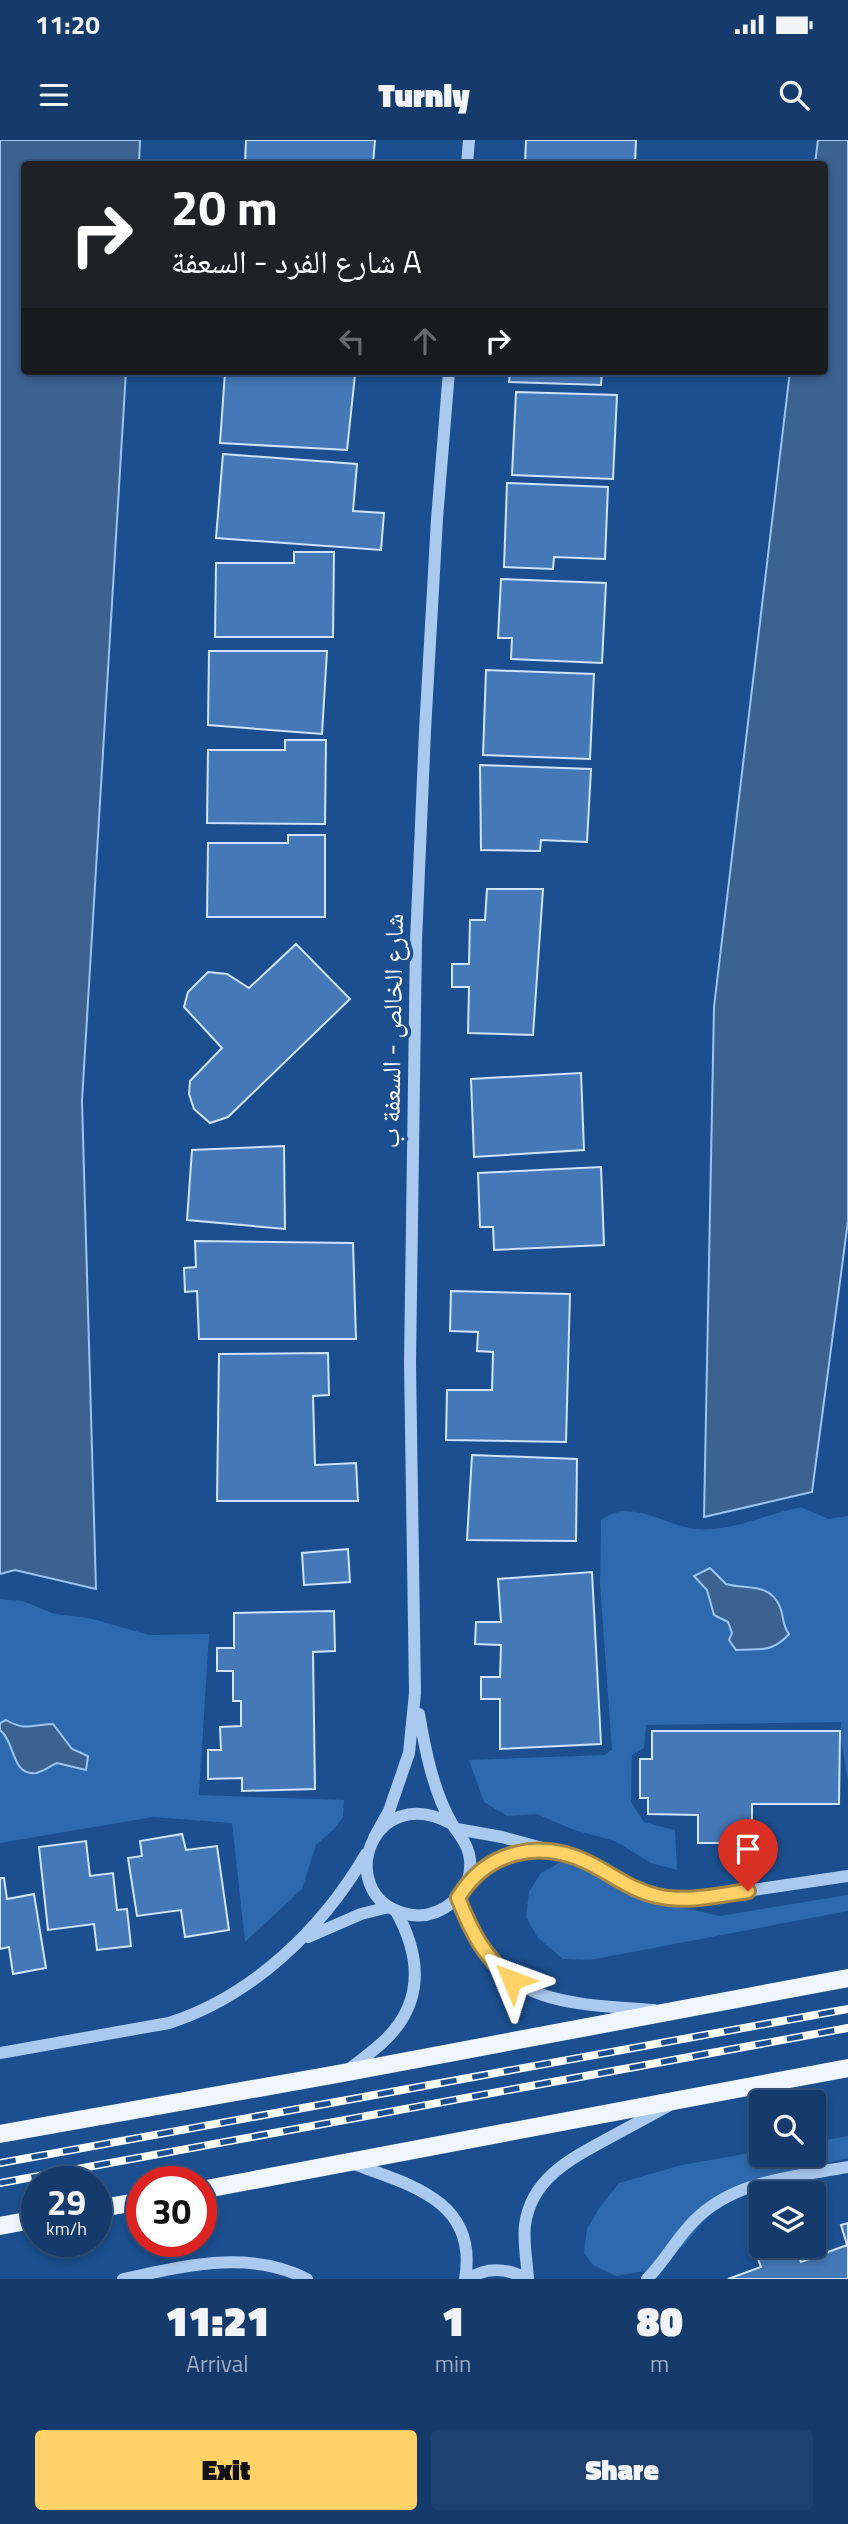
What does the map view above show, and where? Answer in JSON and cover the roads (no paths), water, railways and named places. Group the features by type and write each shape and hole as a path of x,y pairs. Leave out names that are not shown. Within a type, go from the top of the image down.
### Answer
{"main road":[{"path":"0,2134 343,2074 848,1978"},
{"path":"217,2187 848,2068"},
{"path":"0,2226 21,2222"}],"street":[{"path":"467,161 469,140"},
{"name":"شارع الخالص - السعفة ب","path":"374,1838 396,1792 408,1753 415,1693 410,1363 415,968 426,717 449,375"},
{"name":"شارع الخالص - السعفة ب","path":"415,1693 429,1760 454,1827"},
{"path":"0,2053 169,2023 195,2015 243,1988 312,1928 337,1899 385,1824 401,1815 418,1812 435,1815 454,1827 502,1837 584,1861 622,1884 659,1897 679,1899 848,1876"},
{"path":"454,1827 465,1842 469,1855 467,1883"},
{"path":"368,1853 368,1878 380,1899 393,1909 412,1916 429,1915 444,1909 458,1898 467,1883 502,1858 545,1850"},
{"path":"458,1898 474,1938 485,1954 512,1980 528,1990 564,2002 668,2011"},
{"path":"285,1953 334,1924 361,1914 393,1909"},
{"path":"343,2074 382,2044 396,2028 407,2011 414,1991 416,1970 413,1950 393,1909"},
{"path":"348,2162 416,2188 433,2197 448,2210 459,2225 466,2244 466,2279 496,2269 508,2270 528,2279 525,2226 530,2205 541,2185 555,2169 574,2157 683,2098"},
{"path":"647,2279 691,2224 707,2207 726,2195 747,2187 848,2167"},
{"path":"123,2279 221,2261 274,2267 307,2279"}],"railway":[{"path":"0,2163 848,2009"},
{"path":"0,2183 848,2028"}]}
